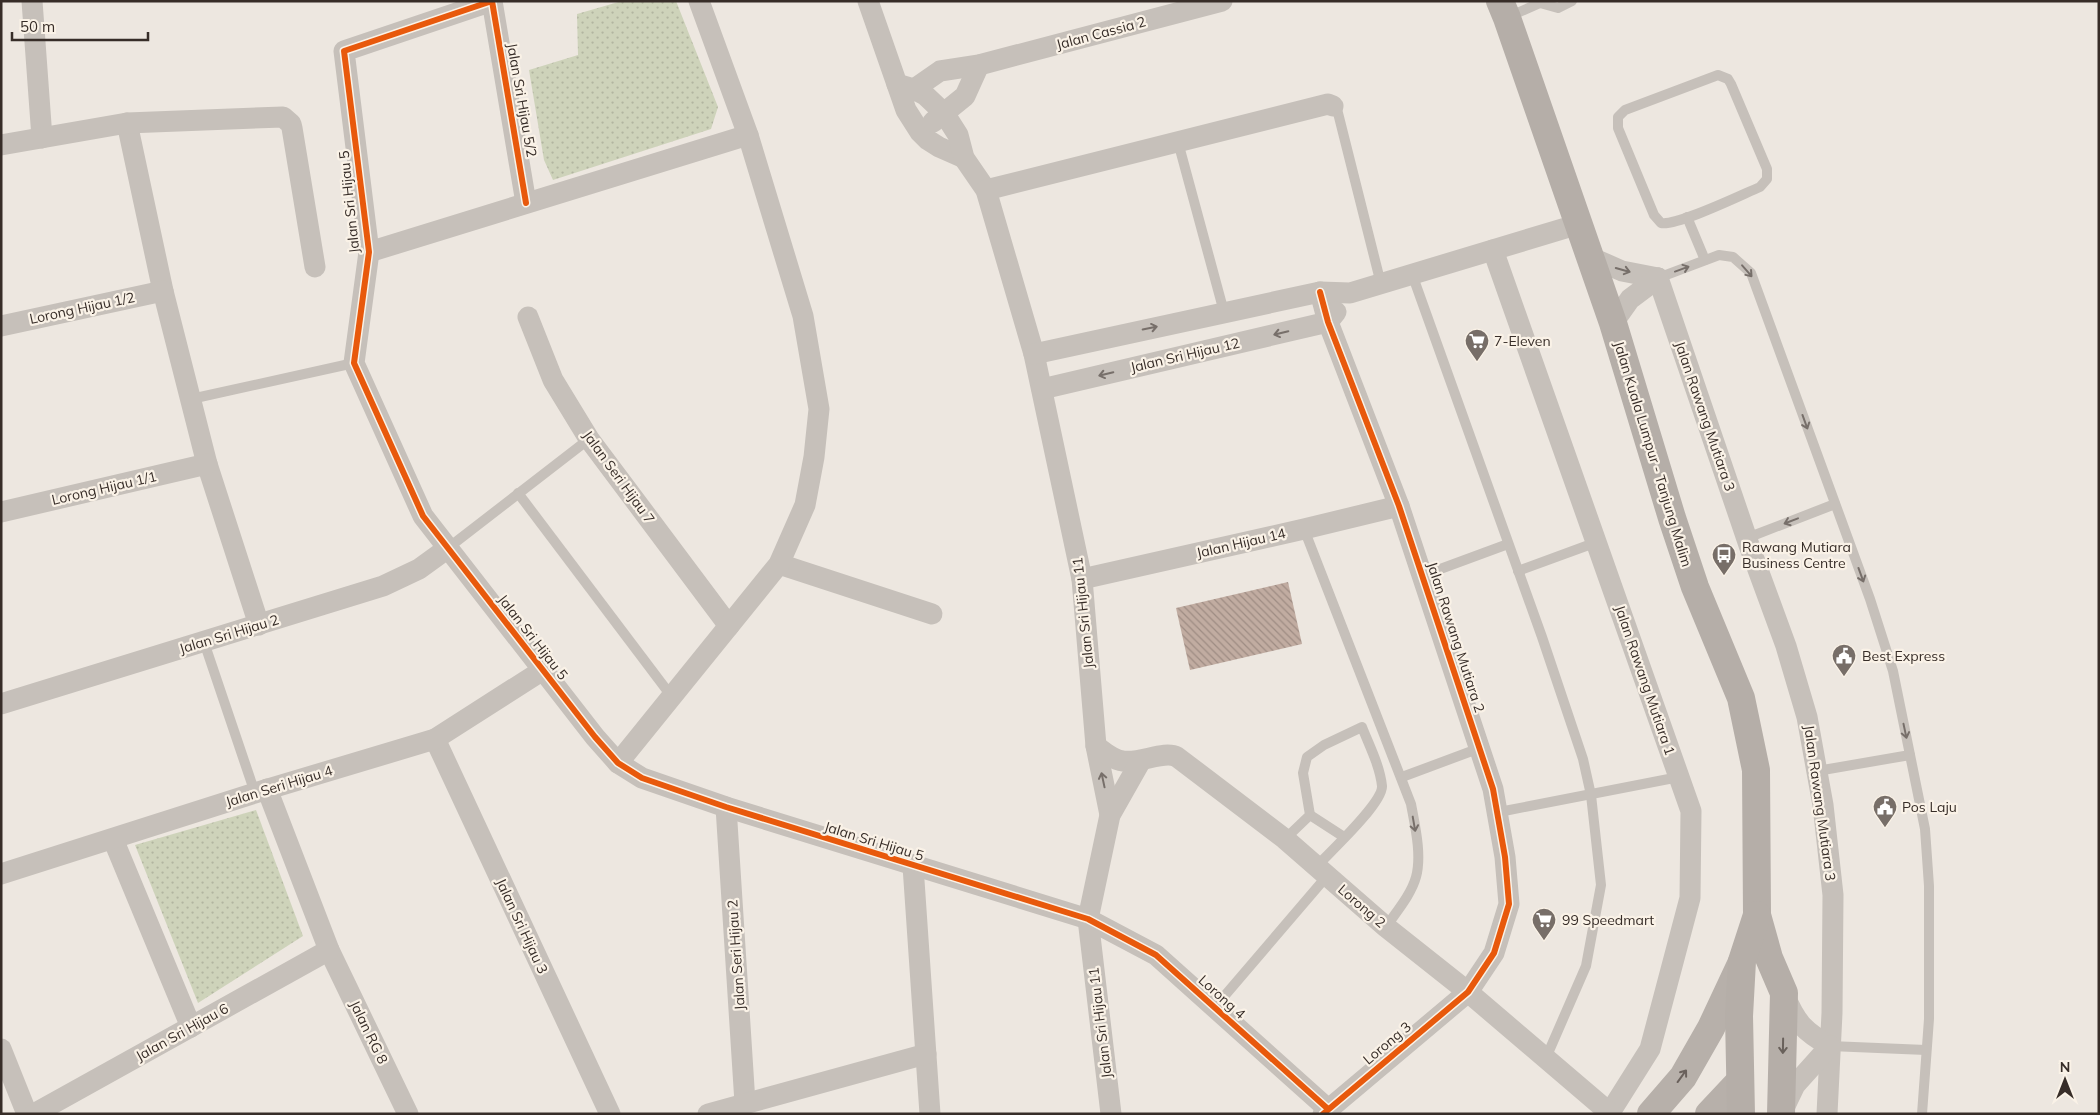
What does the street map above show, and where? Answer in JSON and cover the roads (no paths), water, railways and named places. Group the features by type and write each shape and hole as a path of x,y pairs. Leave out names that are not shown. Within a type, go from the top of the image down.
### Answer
{"main road":[{"name":"Jalan Kuala Lumpur - Tanjung Malim","path":"1503,9 1590,257 1683,553 1741,698 1756,770 1757,915"},
{"path":"1757,915 1769,958 1784,992 1781,1114"},
{"path":"1741,1114 1740,994 1742,961 1757,915"},
{"path":"1740,1081 1751,1058 1756,1036 1759,980 1769,958"}],"street":[{"path":"32,1 42,138"},
{"name":"Jalan Sri Hijau 5","path":"492,1 344,51 369,252 354,363 423,516 595,737 618,763 642,778 726,807 913,866 1088,918"},
{"name":"Jalan Sri Hijau 5/2","path":"492,1 526,204"},
{"path":"618,763 779,564 805,505 814,457 819,409 803,316 748,135 699,1"},
{"path":"868,1 920,132 939,147 964,158"},
{"name":"Jalan Cassia 2","path":"904,90 940,71 979,65 1222,1"},
{"path":"920,132 965,96 979,65"},
{"path":"904,90 925,95 944,114 958,136 964,158"},
{"path":"986,190 1328,104 1333,106"},
{"path":"1,145 127,123 279,117 288,120 292,128 316,267"},
{"path":"127,123 163,291 207,464 259,625"},
{"path":"369,252 748,135"},
{"name":"Jalan Sri Hijau 11","path":"964,158 986,190 1034,354 1042,389 1082,579 1096,746 1110,815"},
{"path":"1034,354 1320,292 1350,293 1579,224"},
{"name":"Jalan Rawang Mutiara 1","path":"1493,250 1692,810 1690,898 1650,1049 1610,1113"},
{"path":"1590,257 1622,271 1658,278"},
{"path":"1612,324 1630,299 1658,278"},
{"name":"Jalan Rawang Mutiara 3","path":"1658,278 1786,646 1807,717 1823,805 1833,895 1827,1114"},
{"name":"Lorong Hijau 1/2","path":"1,326 163,291"},
{"name":"Jalan Rawang Mutiara 2","path":"1320,292 1328,322 1424,575 1499,812 1509,904 1494,952 1468,992"},
{"path":"1328,322 1350,293"},
{"name":"Jalan Seri Hijau 7","path":"528,318 553,380 589,439 729,626"},
{"name":"Jalan Sri Hijau 12","path":"1042,389 1328,322"},
{"name":"Lorong Hijau 1/1","path":"1,512 207,464"},
{"name":"Jalan Hijau 14","path":"1082,579 1399,506"},
{"name":"Jalan Sri Hijau 2","path":"1,704 383,586 419,569 448,548"},
{"path":"779,564 932,614"},
{"name":"Jalan Seri Hijau 4","path":"1,874 261,791 435,739 543,670"},
{"name":"Jalan Sri Hijau 3","path":"435,739 610,1114"},
{"name":"Lorong 2","path":"1096,746 1110,756 1122,761 1140,762 1169,754 1175,756 1285,839 1386,927 1468,992 1610,1113"},
{"name":"Jalan Sri Hijau 11","path":"1111,1114 1088,918 1110,815 1140,762"},
{"name":"Jalan RG 8","path":"261,791 329,950 404,1112"},
{"name":"Jalan Seri Hijau 2","path":"726,807 745,1103"},
{"path":"113,839 191,1027"},
{"path":"913,866 930,1114"},
{"name":"Lorong 4","path":"1088,918 1156,955 1215,1007 1326,1111"},
{"name":"Jalan Sri Hijau 6","path":"34,1114 329,950"},
{"path":"1651,1114 1683,1077 1711,1028 1742,961"},
{"name":"Lorong 3","path":"1326,1111 1468,992"},
{"path":"1781,1114 1795,1085 1830,1046 1808,1034 1794,1017 1784,992"},
{"path":"1,1049 27,1114"},
{"path":"708,1114 926,1054"},
{"path":"1709,1114 1740,1081"}],"lane":[{"path":"1503,9 1539,2 1558,8 1572,1"},
{"path":"1718,75 1728,79 1731,84 1767,169 1767,179 1760,187 1687,217 1666,224 1661,223 1654,216 1618,128 1618,117 1625,110 1718,75"},
{"path":"1333,106 1337,109 1381,284"},
{"path":"1178,142 1224,312"},
{"path":"1687,217 1705,260"},
{"path":"1658,278 1719,255 1733,257 1751,273 1870,599 1893,671 1925,829 1929,886 1928,1019 1922,1114"},
{"path":"1412,274 1583,759 1591,795 1601,886 1586,966 1546,1058"},
{"path":"191,399 354,363"},
{"path":"448,548 589,439"},
{"path":"518,494 672,697"},
{"path":"1747,538 1835,504"},
{"path":"1304,529 1411,804 1418,845 1416,877 1402,904 1386,927"},
{"path":"1518,571 1596,542"},
{"path":"1424,575 1508,544"},
{"path":"204,642 261,791"},
{"path":"1215,1007 1322,871 1344,837 1376,803 1382,788 1376,762 1362,727 1324,745 1307,757 1303,773 1310,815 1344,837"},
{"path":"1402,777 1480,748"},
{"path":"1817,771 1910,755"},
{"path":"1499,812 1679,777"},
{"path":"1285,839 1310,815"},
{"path":"1830,1046 1926,1050"}],"place":[{"name":"7-Eleven","path":"1477,362"},
{"name":"Rawang Mutiara Business Centre","path":"1724,576"},
{"name":"Best Express","path":"1844,677"},
{"name":"Pos Laju","path":"1885,828"},
{"name":"99 Speedmart","path":"1544,941"}]}
